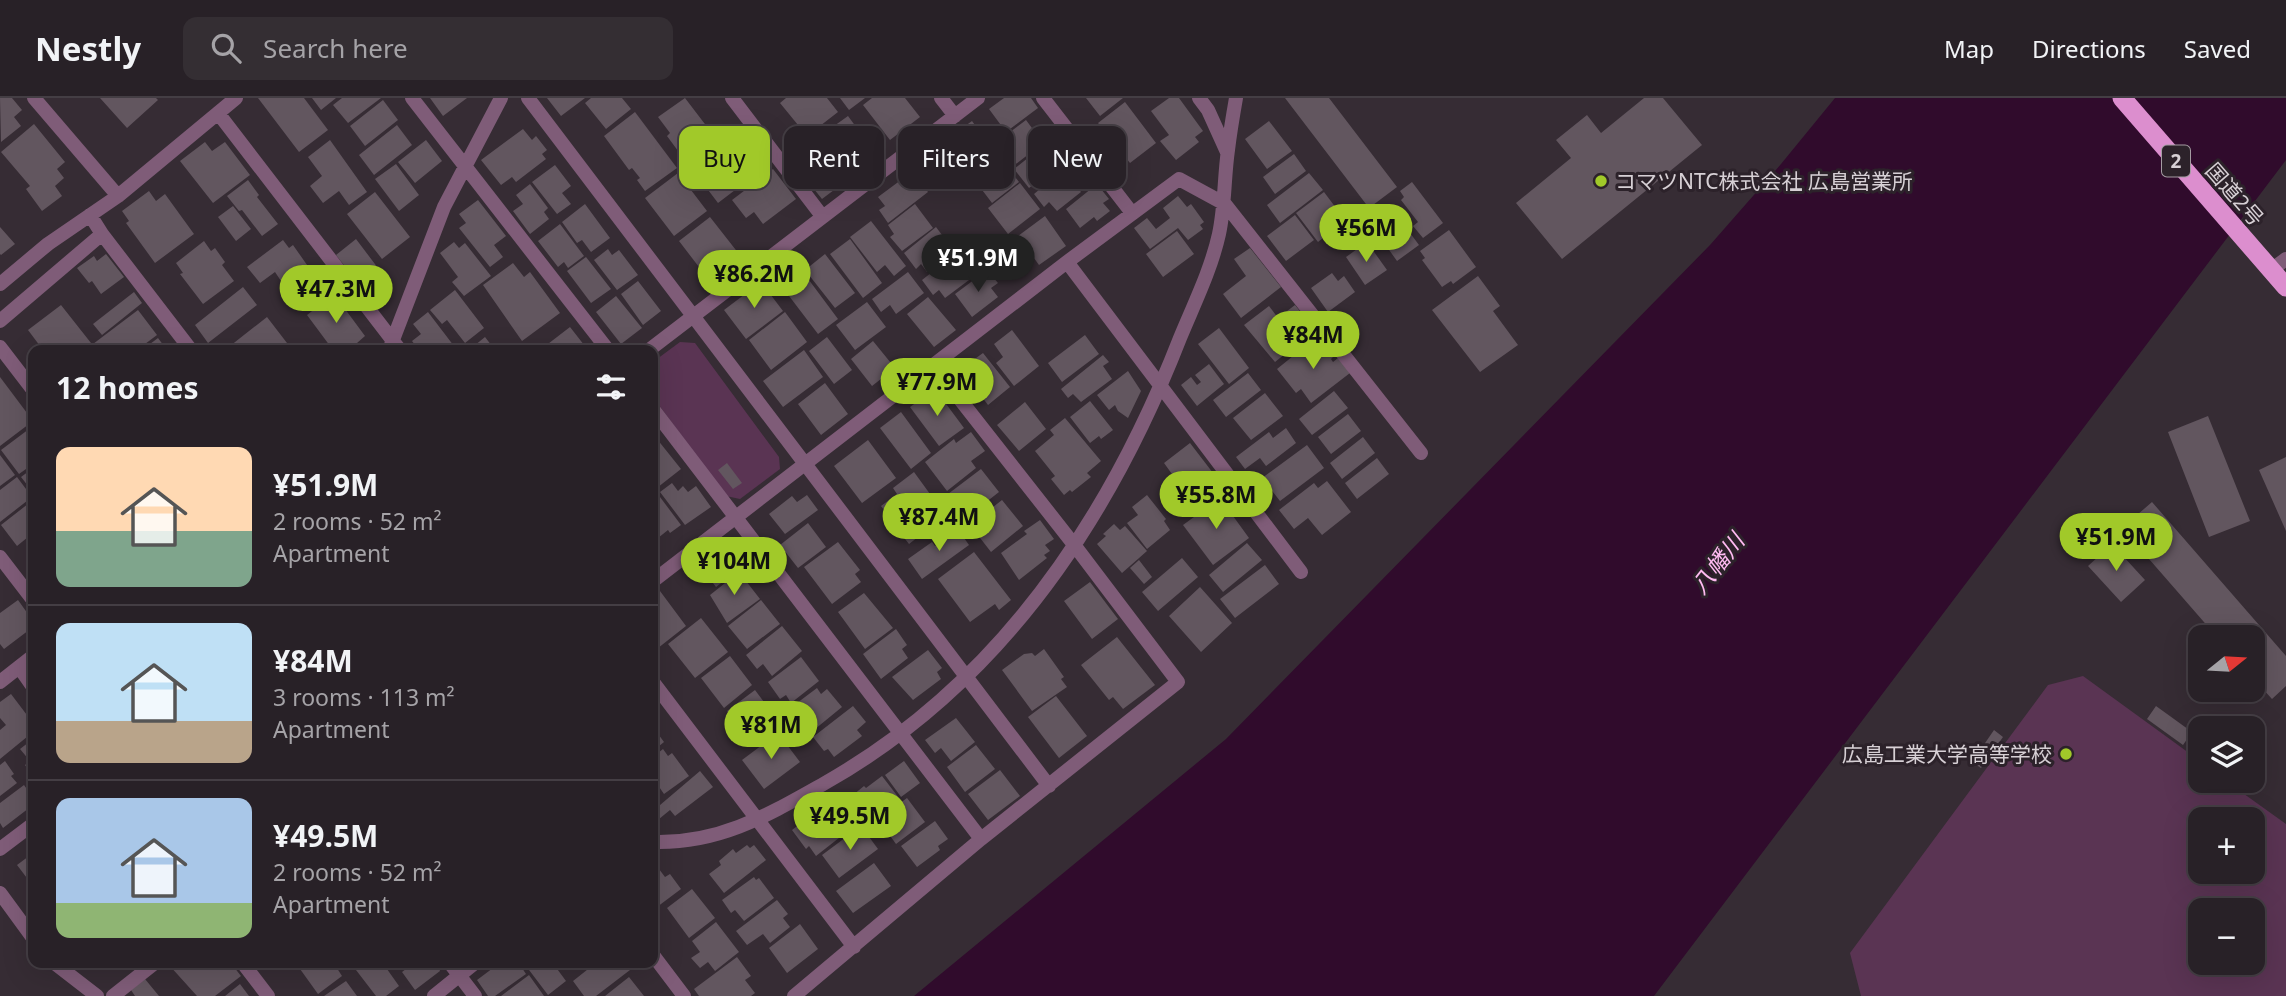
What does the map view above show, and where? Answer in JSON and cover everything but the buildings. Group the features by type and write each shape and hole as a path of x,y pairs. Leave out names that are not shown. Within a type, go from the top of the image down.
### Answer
{"highway":[{"name":"国道2号","path":"2122,98 2231,225 2278,264 2286,287"}],"street":[{"path":"34,98 118,196"},
{"path":"0,284 48,244 118,196 236,98"},
{"path":"412,98 604,345"},
{"path":"395,345 444,206 501,98"},
{"path":"528,98 1049,786"},
{"path":"732,98 822,216"},
{"path":"941,98 955,116"},
{"path":"655,345 978,98"},
{"path":"1043,98 1132,213"},
{"path":"1199,98 1208,110 1227,152"},
{"path":"658,842 705,839 757,819 859,763 901,734 967,676 1024,614 1075,546 1112,487 1161,388 1219,236 1227,152 1236,98"},
{"path":"218,113 392,345"},
{"path":"658,578 1067,262 1179,179 1224,204 1422,453"},
{"path":"90,215 187,345"},
{"path":"0,321 102,234"},
{"path":"1067,262 1301,572"},
{"path":"0,347 28,383"},
{"path":"794,996 981,839 1178,682 933,365"},
{"path":"658,416 981,839"},
{"path":"0,556 28,593"},
{"path":"0,682 28,660"},
{"path":"19,667 28,680"},
{"path":"658,689 854,947"},
{"path":"0,849 28,828"},
{"path":"0,893 28,931"},
{"path":"658,962 684,996"},
{"path":"61,968 97,996"},
{"path":"113,996 148,968"},
{"path":"247,968 268,996"},
{"path":"453,968 474,996"},
{"path":"434,996 469,968"}],"shaded area":[{"path":"680,342 695,343 779,457 780,469 740,499 726,496 658,404 658,358"},
{"path":"2083,676 2188,752 2188,793 2243,793 2262,807 2188,807 2188,884 2265,884 2265,809 2286,824 2286,996 1861,996 1850,953 2048,685"}],"water":[{"name":"八幡川","path":"1835,98 2286,98 2286,160 1654,996 914,996 1226,739 1710,245"}],"place":[{"name":"コマツNTC株式会社 広島営業所","path":"1601,181"},
{"name":"広島工業大学高等学校","path":"2066,754"}]}
